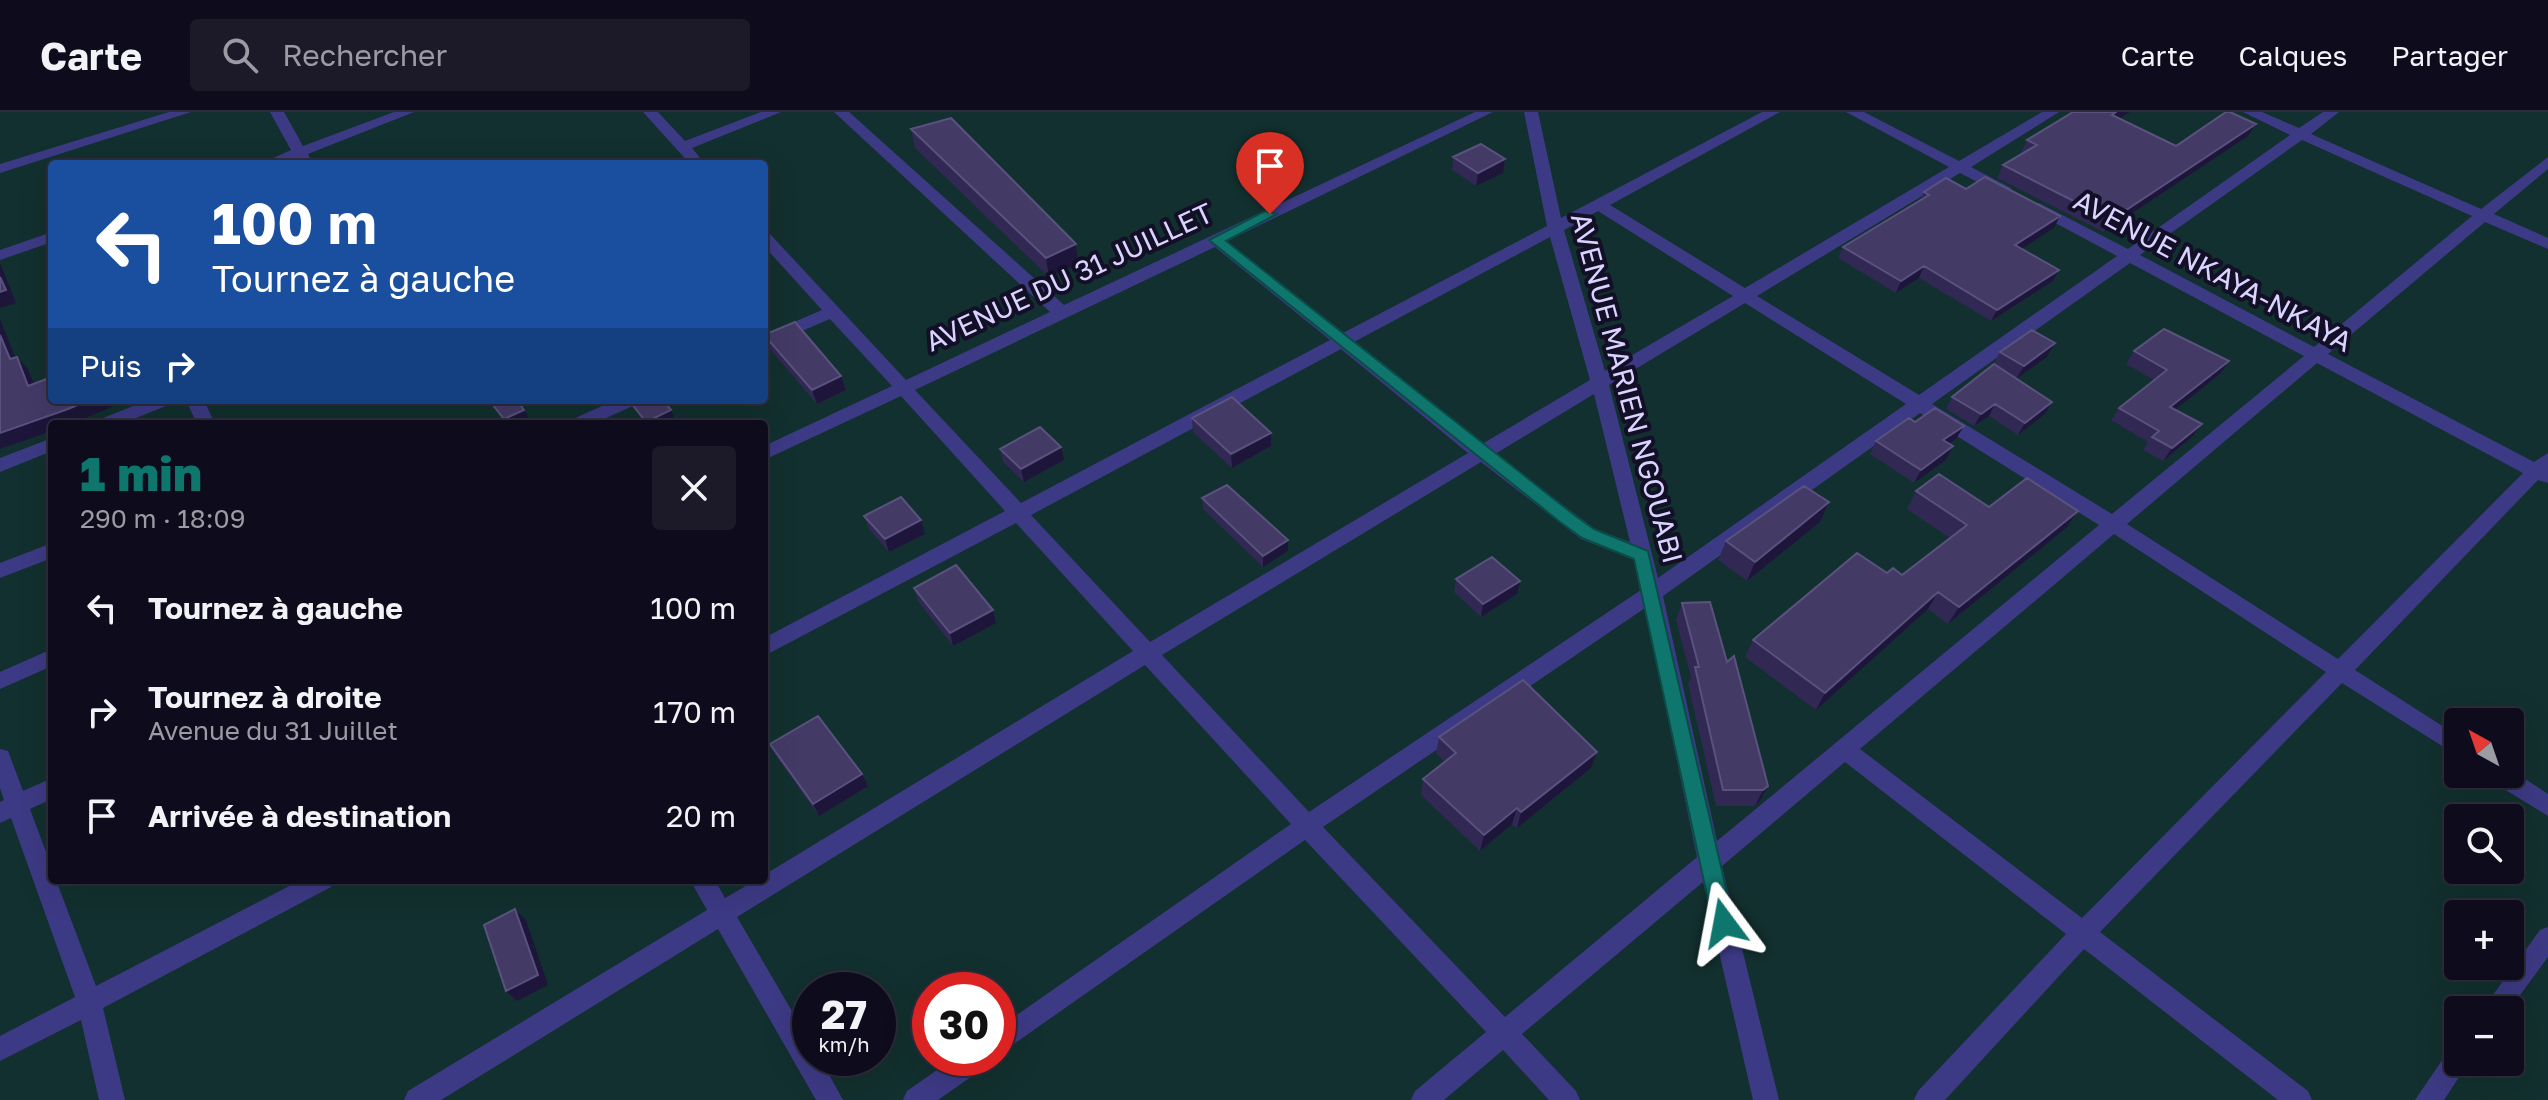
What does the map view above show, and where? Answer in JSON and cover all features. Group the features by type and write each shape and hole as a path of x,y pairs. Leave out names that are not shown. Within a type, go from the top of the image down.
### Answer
{"street":[{"path":"0,169 184,112"},
{"path":"277,112 304,158 407,112"},
{"path":"650,112 694,160"},
{"path":"682,147 774,112"},
{"path":"841,112 1062,313"},
{"name":"AVENUE DU 31 JUILLET","path":"768,452 1486,112"},
{"name":"AVENUE MARIEN NGOUABI","path":"1531,112 1555,227 1600,385 1652,593 1710,864 1766,1100"},
{"path":"768,646 1773,112"},
{"name":"AVENUE NKAYA-NKAYA","path":"1853,112 2314,355 2544,469"},
{"path":"417,1100 1149,652 2052,112"},
{"path":"2250,112 2548,244"},
{"path":"1016,1030 1307,826 1652,593 2332,112"},
{"path":"1424,1100 2548,161"},
{"path":"1597,204 2111,523 2444,738"},
{"path":"0,255 48,238"},
{"path":"1216,240 1344,339 1482,454 1588,534 1642,555"},
{"path":"768,247 904,388 1307,826 1567,1100"},
{"path":"768,339 831,312"},
{"path":"114,420 155,404"},
{"path":"586,420 622,404"},
{"path":"0,465 48,446"},
{"path":"1927,1100 2082,934 2544,469"},
{"path":"0,571 48,552"},
{"path":"0,681 48,659"},
{"path":"1844,749 2299,1100"},
{"path":"0,758 10,808 89,1001 112,1100"},
{"path":"2520,788 2548,806"},
{"path":"10,808 48,790"},
{"path":"0,1049 315,884"},
{"path":"704,884 830,1100"},
{"path":"2504,996 2548,938"},
{"path":"916,1100 950,1076"},
{"path":"2428,1100 2446,1076"}],"green space":[{"path":"0,112 2548,112 2548,1100 0,1100"}],"building":[{"path":"2073,112 2116,112 2112,115 2176,146 2226,112 2256,124 2111,220 2003,165 2037,145 2027,140"},
{"path":"951,118 1076,244 1046,258 911,129"},
{"path":"1481,144 1505,159 1478,173 1453,157"},
{"path":"1985,177 2060,216 2015,245 2059,270 1997,310 1924,266 1901,281 1843,247 1929,195 1924,192 1946,178 1966,189"},
{"path":"0,277 6,290 0,292"},
{"path":"795,322 841,376 812,390 768,340 768,333"},
{"path":"2164,329 2229,361 2170,407 2202,424 2172,448 2152,437 2159,431 2119,408 2167,370 2134,351"},
{"path":"2032,330 2055,343 2024,366 2000,352"},
{"path":"0,335 10,359 17,357 28,386 48,378 48,404 80,404 0,433"},
{"path":"1994,364 2052,402 2025,423 1995,404 1981,414 1952,397"},
{"path":"1232,397 1271,433 1231,454 1192,418"},
{"path":"492,404 520,404 524,410 504,419"},
{"path":"632,404 666,404 671,410 650,420 644,420"},
{"path":"1935,408 1964,426 1943,440 1953,446 1921,470 1876,441 1909,418 1915,422"},
{"path":"1040,427 1061,447 1021,469 1000,449"},
{"path":"1939,474 1989,507 2027,478 2078,511 1959,607 1938,592 1825,693 1753,640 1857,553 1887,573 1893,568 1902,575 1967,525 1916,491"},
{"path":"1227,485 1288,540 1263,556 1202,498"},
{"path":"1804,486 1829,502 1755,562 1726,541"},
{"path":"901,497 921,520 885,539 864,516"},
{"path":"1492,557 1520,581 1483,604 1456,579"},
{"path":"956,565 993,610 950,633 914,588"},
{"path":"1710,602 1727,662 1734,656 1768,786 1763,790 1723,790 1695,667 1699,667 1682,603"},
{"path":"1523,680 1597,752 1521,812 1517,808 1484,835 1423,779 1456,753 1439,737"},
{"path":"818,716 862,774 813,804 770,744"},
{"path":"515,909 538,975 506,991 484,925"}],"route":[{"path":"1270,214 1216,240 1344,339 1482,454 1588,534 1642,555 1724,923"}]}
